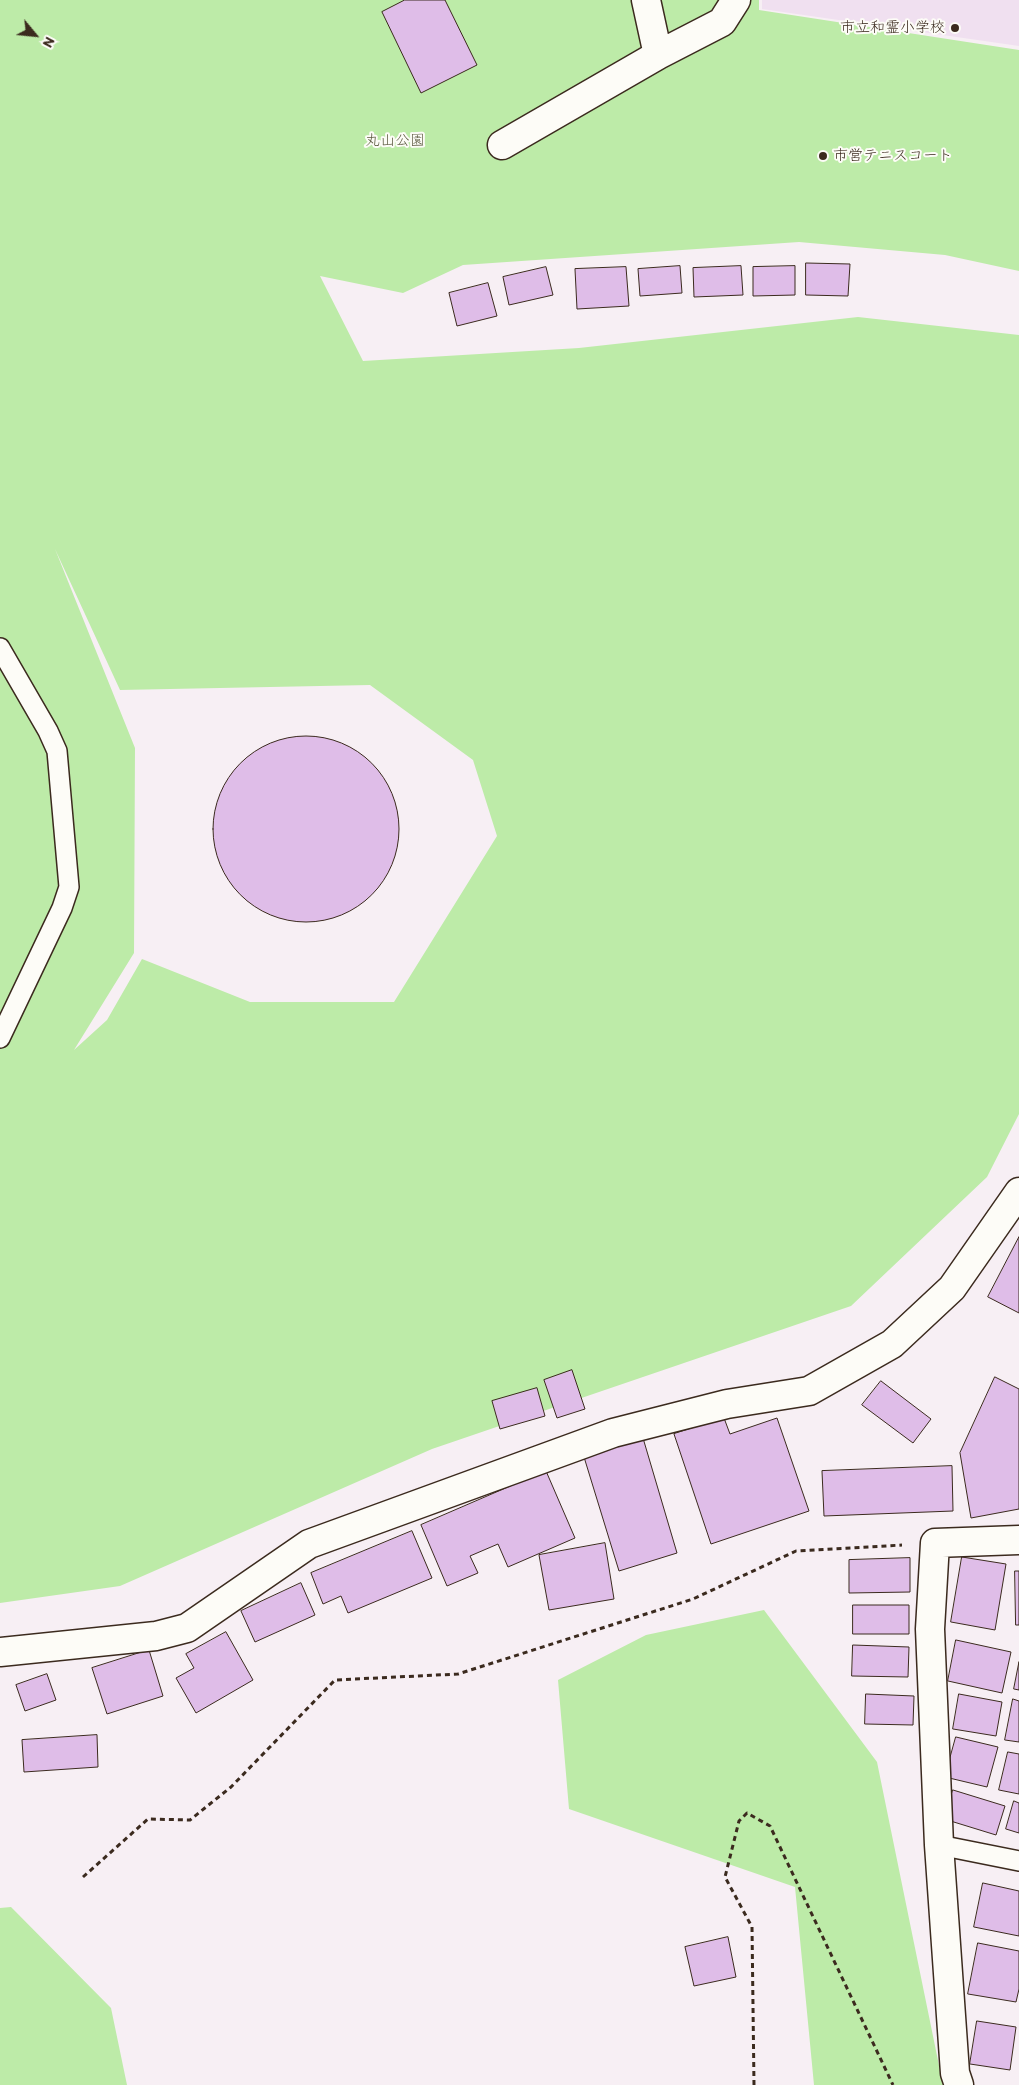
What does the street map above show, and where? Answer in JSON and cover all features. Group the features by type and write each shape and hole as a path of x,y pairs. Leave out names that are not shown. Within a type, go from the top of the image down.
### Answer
{"street":[{"path":"646,0 658,55"},
{"path":"502,145 658,55 722,22 736,0"},
{"path":"0,1652 156,1636 186,1628 309,1544 613,1433 727,1404 809,1391 892,1344 952,1288 1019,1192"},
{"path":"958,2085 955,2072 939,1845 930,1629 935,1543 1019,1540"}],"lane":[{"path":"0,648 48,731 57,751 69,886 62,908 0,1038"},
{"path":"939,1845 1019,1861"}],"path":[{"path":"83,1877 148,1818 190,1820 232,1787 335,1680 458,1674 693,1599 796,1551 935,1543"},
{"path":"754,2085 752,1927 725,1877 739,1821 747,1813 770,1826 893,2085"}],"shaded area":[{"name":"市立和霊小学校","path":"762,0 1019,0 1019,46 762,9"}],"green space":[{"name":"丸山公園","path":"0,0 759,0 759,10 1019,50 1019,271 945,255 799,242 463,265 403,293 320,276 363,361 579,348 858,317 1019,335 1019,1114 987,1177 851,1306 432,1449 120,1586 0,1603","holes":["55,549 120,690 370,685 473,760 497,836 394,1002 250,1002 142,959 107,1020 74,1050 134,953 135,748"]},
{"path":"764,1610 877,1762 943,2085 814,2085 795,1887 569,1809 558,1680 646,1635"},
{"path":"11,1907 111,2008 127,2085 0,2085 0,1908"}],"building":[{"path":"405,0 445,0 477,65 421,93 382,12"},
{"path":"806,263 850,264 848,296 806,295"},
{"path":"680,266 682,293 640,296 638,269"},
{"path":"741,266 743,295 694,297 693,268"},
{"path":"795,266 795,295 753,296 753,267"},
{"path":"546,267 553,295 509,305 503,277"},
{"path":"626,267 629,306 577,309 575,269"},
{"path":"488,283 497,316 457,326 449,293"},
{"path":"297,736 315,736 342,743 372,763 392,793 399,820 399,838 392,865 372,895 342,915 315,922 297,922 279,918 262,911 247,901 234,888 224,873 217,856 213,838 213,820 217,802 224,785 234,770 247,757 262,747 279,740"},
{"path":"1019,1237 1019,1313 988,1297"},
{"path":"572,1370 585,1409 557,1418 544,1380"},
{"path":"995,1377 1019,1389 1019,1509 971,1518 960,1453"},
{"path":"881,1381 931,1419 913,1443 862,1405"},
{"path":"537,1388 545,1416 500,1429 492,1401"},
{"path":"724,1418 730,1434 777,1418 809,1511 711,1544 674,1434"},
{"path":"643,1438 677,1553 619,1571 584,1457"},
{"path":"952,1466 953,1511 824,1516 822,1471"},
{"path":"546,1471 575,1538 508,1567 498,1544 470,1556 478,1573 447,1586 421,1525"},
{"path":"412,1531 432,1578 348,1613 341,1596 323,1604 311,1573"},
{"path":"605,1543 614,1599 549,1610 539,1555"},
{"path":"962,1557 1006,1564 995,1630 951,1622"},
{"path":"910,1558 910,1592 849,1593 849,1560"},
{"path":"1015,1571 1019,1571 1019,1625 1016,1625"},
{"path":"301,1583 315,1615 255,1642 241,1611"},
{"path":"853,1605 909,1605 909,1634 853,1634"},
{"path":"226,1632 253,1680 196,1713 176,1678 194,1668 186,1654"},
{"path":"956,1640 1011,1652 1002,1693 948,1681"},
{"path":"853,1645 909,1647 908,1677 852,1676"},
{"path":"149,1650 163,1696 107,1714 92,1668"},
{"path":"1019,1662 1019,1690 1014,1689"},
{"path":"47,1674 56,1700 25,1711 16,1685"},
{"path":"866,1694 914,1696 913,1725 865,1724"},
{"path":"959,1694 1002,1702 996,1736 953,1729"},
{"path":"1013,1699 1019,1701 1019,1742 1005,1740"},
{"path":"97,1735 98,1767 24,1772 22,1740"},
{"path":"956,1737 998,1747 987,1787 945,1777"},
{"path":"1008,1752 1019,1754 1019,1794 999,1790"},
{"path":"953,1790 1005,1806 996,1835 944,1819"},
{"path":"1014,1801 1019,1803 1019,1833 1006,1829"},
{"path":"983,1883 1019,1891 1019,1936 974,1927"},
{"path":"728,1937 736,1977 694,1986 685,1947"},
{"path":"978,1943 1019,1951 1019,1989 1016,2002 968,1994"},
{"path":"977,2021 1016,2027 1010,2070 970,2064"}],"place":[{"name":"市立和霊小学校","path":"955,28"},
{"name":"市営テニスコート","path":"823,156"}]}
